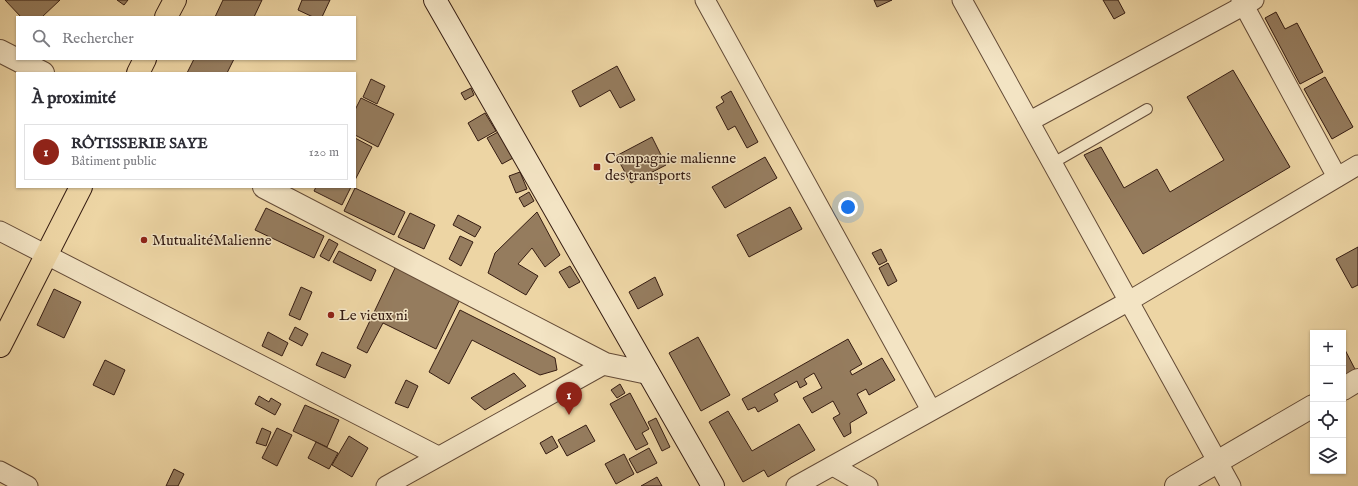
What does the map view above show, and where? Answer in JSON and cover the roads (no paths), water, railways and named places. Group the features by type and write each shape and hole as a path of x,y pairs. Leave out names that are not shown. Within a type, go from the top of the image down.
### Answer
{"highway":[{"path":"167,16 175,0"},
{"path":"138,72 144,60"},
{"path":"0,346 80,188"}],"street":[{"path":"435,0 713,486"},
{"path":"705,0 931,410"},
{"path":"962,0 1231,486"},
{"path":"1030,121 1247,2 1337,177"},
{"path":"0,51 16,59"},
{"path":"18,60 41,72"},
{"path":"796,486 1129,301 1358,165"},
{"path":"266,188 605,364 648,373"},
{"path":"0,231 438,456"},
{"path":"386,486 605,364"},
{"path":"1346,386 1358,380"},
{"path":"1176,486 1310,408"},
{"path":"833,466 868,486"},
{"path":"0,471 28,486"}],"lane":[{"path":"1053,163 1147,109"}],"place":[{"name":"Compagnie malienne des transports","path":"597,167"},
{"name":"MutualitéMalienne","path":"144,240"},
{"name":"Le vieux ni","path":"331,315"},
{"name":"RÔTISSERIE SAYE","path":"569,415"}]}
